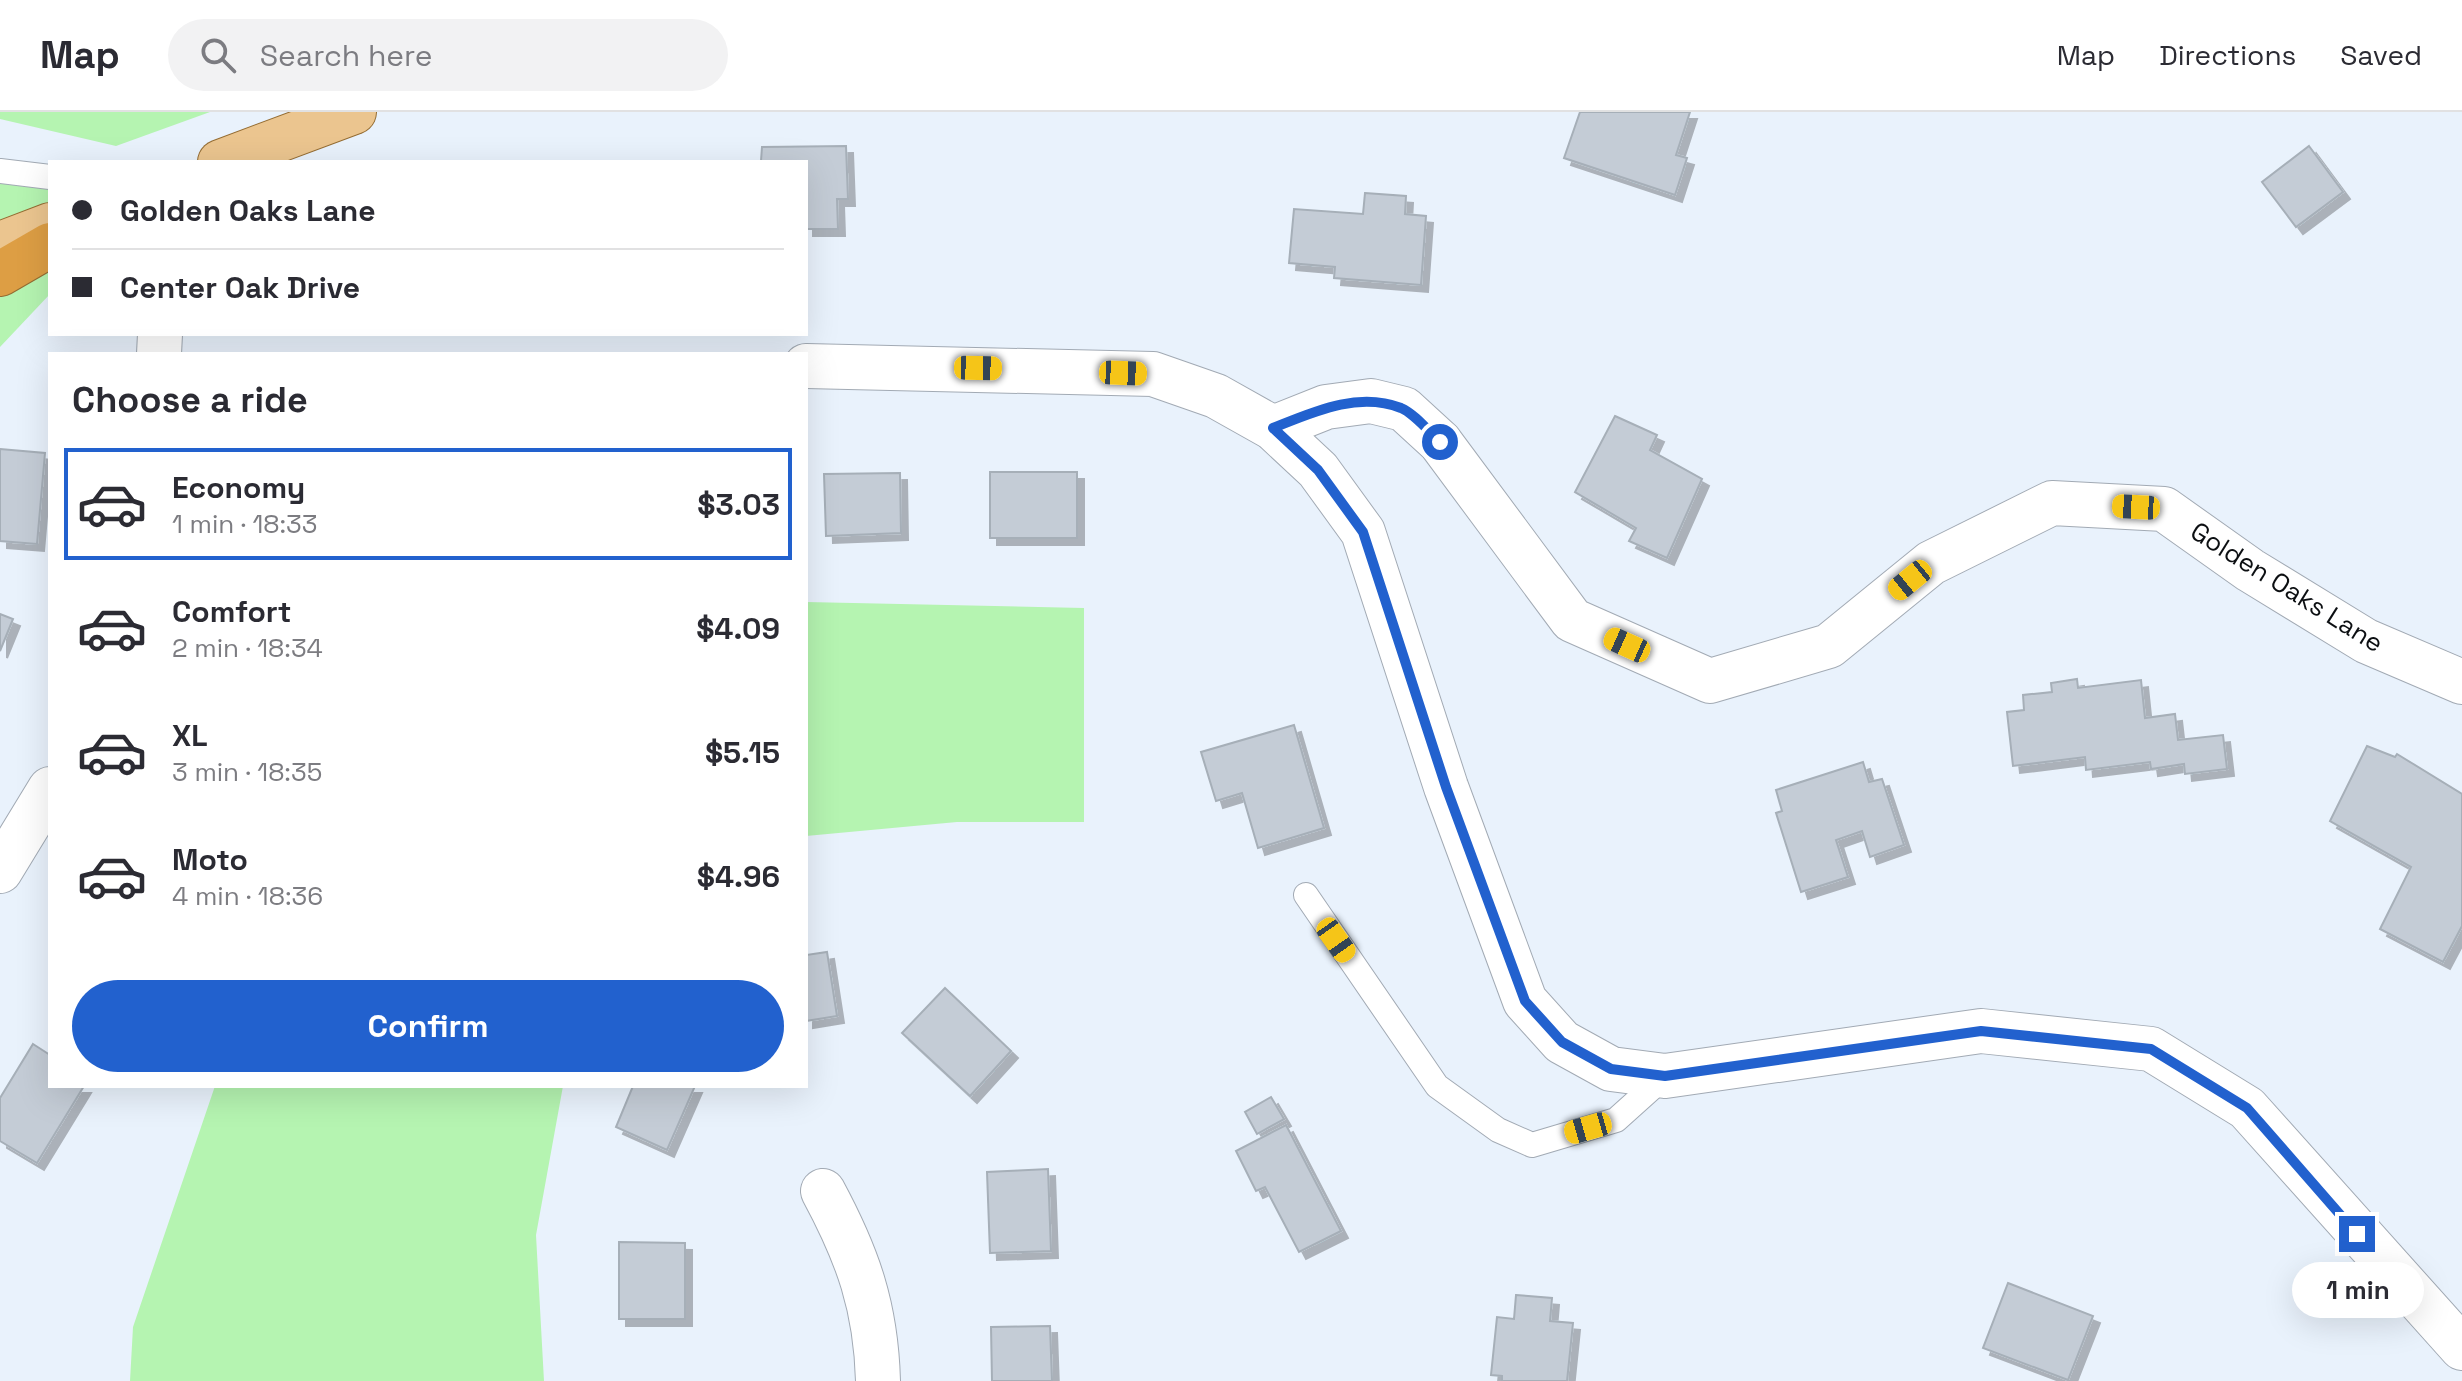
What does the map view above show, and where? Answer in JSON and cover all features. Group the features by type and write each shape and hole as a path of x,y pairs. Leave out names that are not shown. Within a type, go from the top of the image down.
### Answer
{"highway":[{"path":"0,274 48,246"}],"main road":[{"path":"225,160 354,112"},
{"path":"0,244 48,226"}],"street":[{"path":"808,366 1153,374 1216,396 1273,428 1318,470 1363,532 1446,787 1525,1001 1562,1042 1611,1069 1665,1076 1981,1031 2151,1049 2247,1108 2462,1348"},
{"name":"Golden Oaks Lane","path":"1273,428 1326,407 1371,401 1404,409 1440,442 1572,620 1710,681 1829,646 1931,563 2052,503 2164,509 2250,570 2366,641 2462,682"},
{"path":"0,871 48,792"},
{"path":"823,1191 858,1259 872,1315 878,1381"}],"lane":[{"path":"0,171 48,177"},
{"path":"1306,895 1437,1086 1498,1130 1532,1145 1616,1120 1665,1076"}],"green space":[{"path":"0,112 210,112 116,146 0,119"},
{"path":"0,171 48,177 48,296 0,347"},
{"path":"808,602 1084,608 1084,822 957,822 808,836"},
{"path":"214,1088 563,1088 536,1235 544,1381 130,1381 133,1327"}],"building":[{"path":"1580,112 1690,112 1676,155 1687,158 1675,195 1564,158"},
{"path":"846,146 848,199 837,199 838,229 808,229 808,160 761,160 762,147"},
{"path":"2309,146 2343,192 2296,227 2262,182"},
{"path":"1365,193 1406,196 1405,214 1426,216 1421,285 1334,278 1335,267 1289,263 1294,209 1363,214"},
{"path":"1615,416 1657,435 1650,450 1702,479 1667,558 1629,541 1636,528 1575,492"},
{"path":"0,449 45,453 37,544 0,541"},
{"path":"990,472 1077,472 1077,538 990,538"},
{"path":"900,473 901,533 826,536 824,474"},
{"path":"0,614 13,619 0,651"},
{"path":"2077,679 2078,688 2141,680 2145,718 2175,714 2178,740 2223,735 2227,769 2185,774 2184,764 2151,769 2150,762 2086,770 2085,757 2013,766 2007,712 2024,710 2023,695 2052,692 2051,683"},
{"path":"1294,725 1324,828 1258,848 1242,793 1216,801 1201,752"},
{"path":"2367,746 2395,757 2397,754 2462,794 2462,926 2443,962 2380,929 2411,867 2330,821"},
{"path":"1863,762 1869,782 1882,779 1904,845 1870,857 1862,831 1836,840 1848,877 1801,892 1776,813 1782,811 1776,790"},
{"path":"827,952 837,1016 808,1021 808,955"},
{"path":"945,988 1011,1051 970,1096 902,1033"},
{"path":"33,1044 48,1054 48,1088 83,1088 37,1163 0,1141 0,1098"},
{"path":"632,1088 694,1088 667,1150 616,1127"},
{"path":"1271,1097 1284,1119 1257,1134 1245,1112"},
{"path":"1286,1125 1341,1231 1299,1252 1265,1187 1256,1191 1236,1151"},
{"path":"1048,1169 1051,1251 990,1253 987,1172"},
{"path":"619,1242 685,1243 685,1319 619,1319"},
{"path":"2008,1283 2093,1316 2068,1380 1983,1348"},
{"path":"1516,1295 1552,1298 1550,1321 1573,1323 1567,1381 1502,1381 1502,1376 1491,1375 1497,1317 1514,1319"},
{"path":"1050,1326 1052,1381 992,1381 991,1327"}],"route":[{"path":"1440,442 1404,409 1371,401 1326,407 1273,428 1318,470 1363,532 1446,787 1525,1001 1562,1042 1611,1069 1665,1076 1981,1031 2151,1049 2247,1108 2357,1234"}]}
